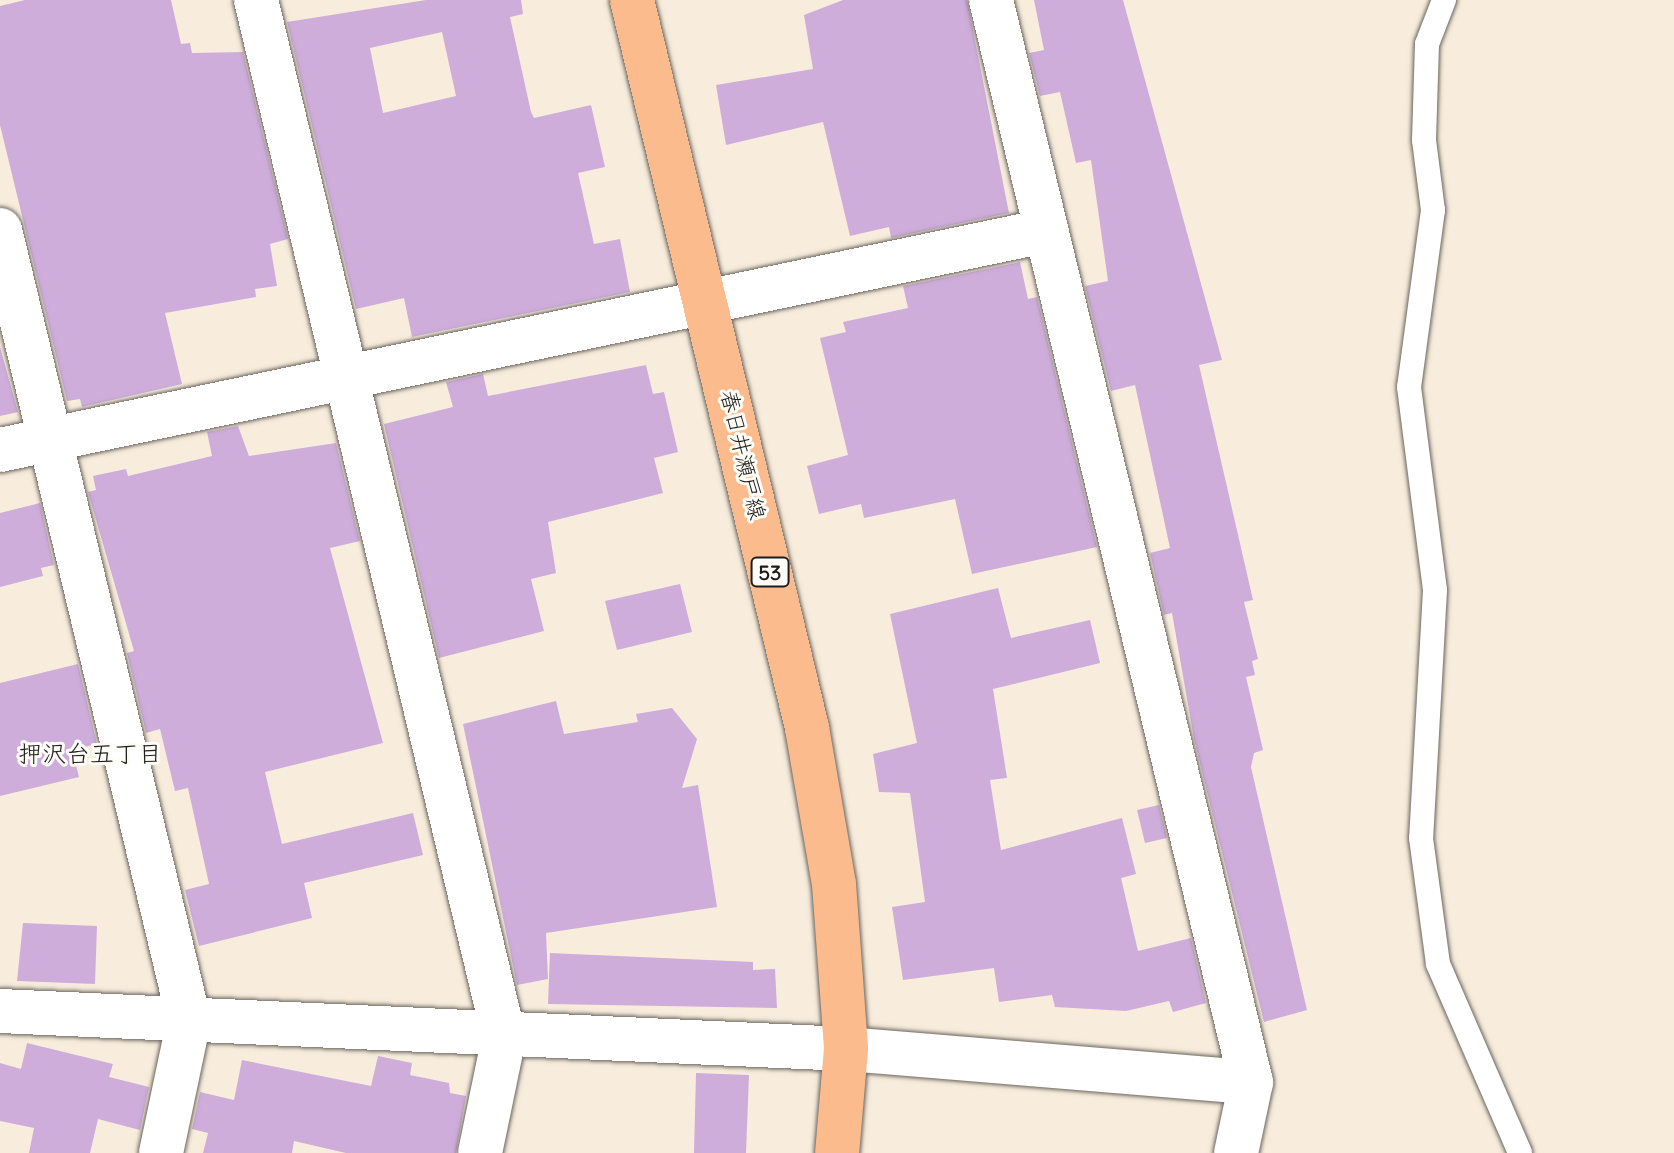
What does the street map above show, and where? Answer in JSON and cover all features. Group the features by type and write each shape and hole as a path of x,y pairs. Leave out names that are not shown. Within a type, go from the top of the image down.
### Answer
{"main road":[{"name":"春日井瀬戸線","path":"632,0 807,728 834,884 846,1049 837,1153"}],"street":[{"path":"256,0 349,377 504,1037 480,1153"},
{"path":"991,0 1251,1082 1236,1153"},
{"path":"0,230 189,1020 161,1153"},
{"path":"0,450 1045,231"},
{"path":"0,1011 504,1037 846,1049 1251,1082"}],"lane":[{"path":"1444,0 1427,44 1424,140 1433,210 1409,387 1435,590 1421,838 1438,964 1520,1153"}],"building":[{"path":"25,0 171,0 181,44 190,43 192,53 243,52 288,239 270,244 277,286 255,289 256,297 165,313 182,384 82,407 80,399 67,401 0,125 0,6"},
{"path":"426,0 521,0 523,14 510,17 531,112 534,118 591,105 605,167 578,173 594,244 620,239 630,292 412,337 404,298 356,309 287,22","holes":["442,32 456,96 383,113 370,48"]},
{"path":"843,0 967,0 1009,213 891,238 889,227 850,236 823,122 726,145 716,85 813,69 804,15"},
{"path":"1034,0 1123,0 1222,360 1199,365 1253,600 1244,602 1258,659 1252,661 1255,675 1246,677 1263,750 1254,753 1251,767 1307,1010 1264,1022 1194,739 1172,613 1164,615 1150,553 1170,548 1135,385 1111,391 1085,286 1108,281 1091,160 1076,163 1060,92 1040,96 1029,53 1044,50"},
{"path":"1020,262 1028,299 1037,297 1097,547 972,574 955,499 864,518 861,504 819,514 807,466 848,455 820,338 846,332 843,322 908,308 903,286"},
{"path":"0,347 18,412 0,416"},
{"path":"646,365 653,394 664,392 678,452 654,458 663,493 548,522 556,573 531,579 544,631 439,658 384,424 453,407 446,382 483,374 488,396"},
{"path":"238,426 249,456 336,443 360,541 330,548 383,743 265,772 282,844 413,813 423,855 304,883 312,918 199,946 185,890 209,884 188,788 175,791 160,729 146,733 127,653 134,651 88,492 96,490 93,476 126,469 128,476 212,456 207,432"},
{"path":"40,503 54,565 41,568 43,576 0,587 0,513"},
{"path":"680,584 692,632 617,650 605,601"},
{"path":"998,588 1011,638 1090,620 1100,663 993,689 1007,778 990,780 1001,850 1122,818 1136,874 1121,878 1138,951 1191,938 1206,1003 1173,1012 1169,1001 1126,1011 1055,1007 1052,995 999,1002 994,968 903,980 892,907 925,902 910,793 879,792 873,754 917,743 890,614"},
{"path":"78,664 97,744 72,750 79,777 0,796 0,683"},
{"path":"556,701 564,734 638,722 636,714 672,708 697,739 682,788 698,785 717,907 546,933 548,979 517,985 463,724"},
{"path":"1159,805 1167,838 1145,843 1137,810"},
{"path":"23,923 97,926 95,984 17,981"},
{"path":"550,953 753,962 753,970 775,969 777,1008 548,1004"},
{"path":"27,1043 113,1064 109,1077 149,1087 140,1130 98,1119 90,1153 29,1153 34,1128 0,1121 0,1063 21,1069"},
{"path":"378,1056 412,1063 410,1075 449,1083 450,1093 466,1096 456,1153 346,1153 294,1141 292,1153 203,1153 208,1133 192,1129 200,1092 234,1100 242,1060 371,1086"},
{"path":"696,1073 749,1075 746,1153 694,1153"}],"district":[{"name":"押沢台五丁目","path":"90,754"}]}
